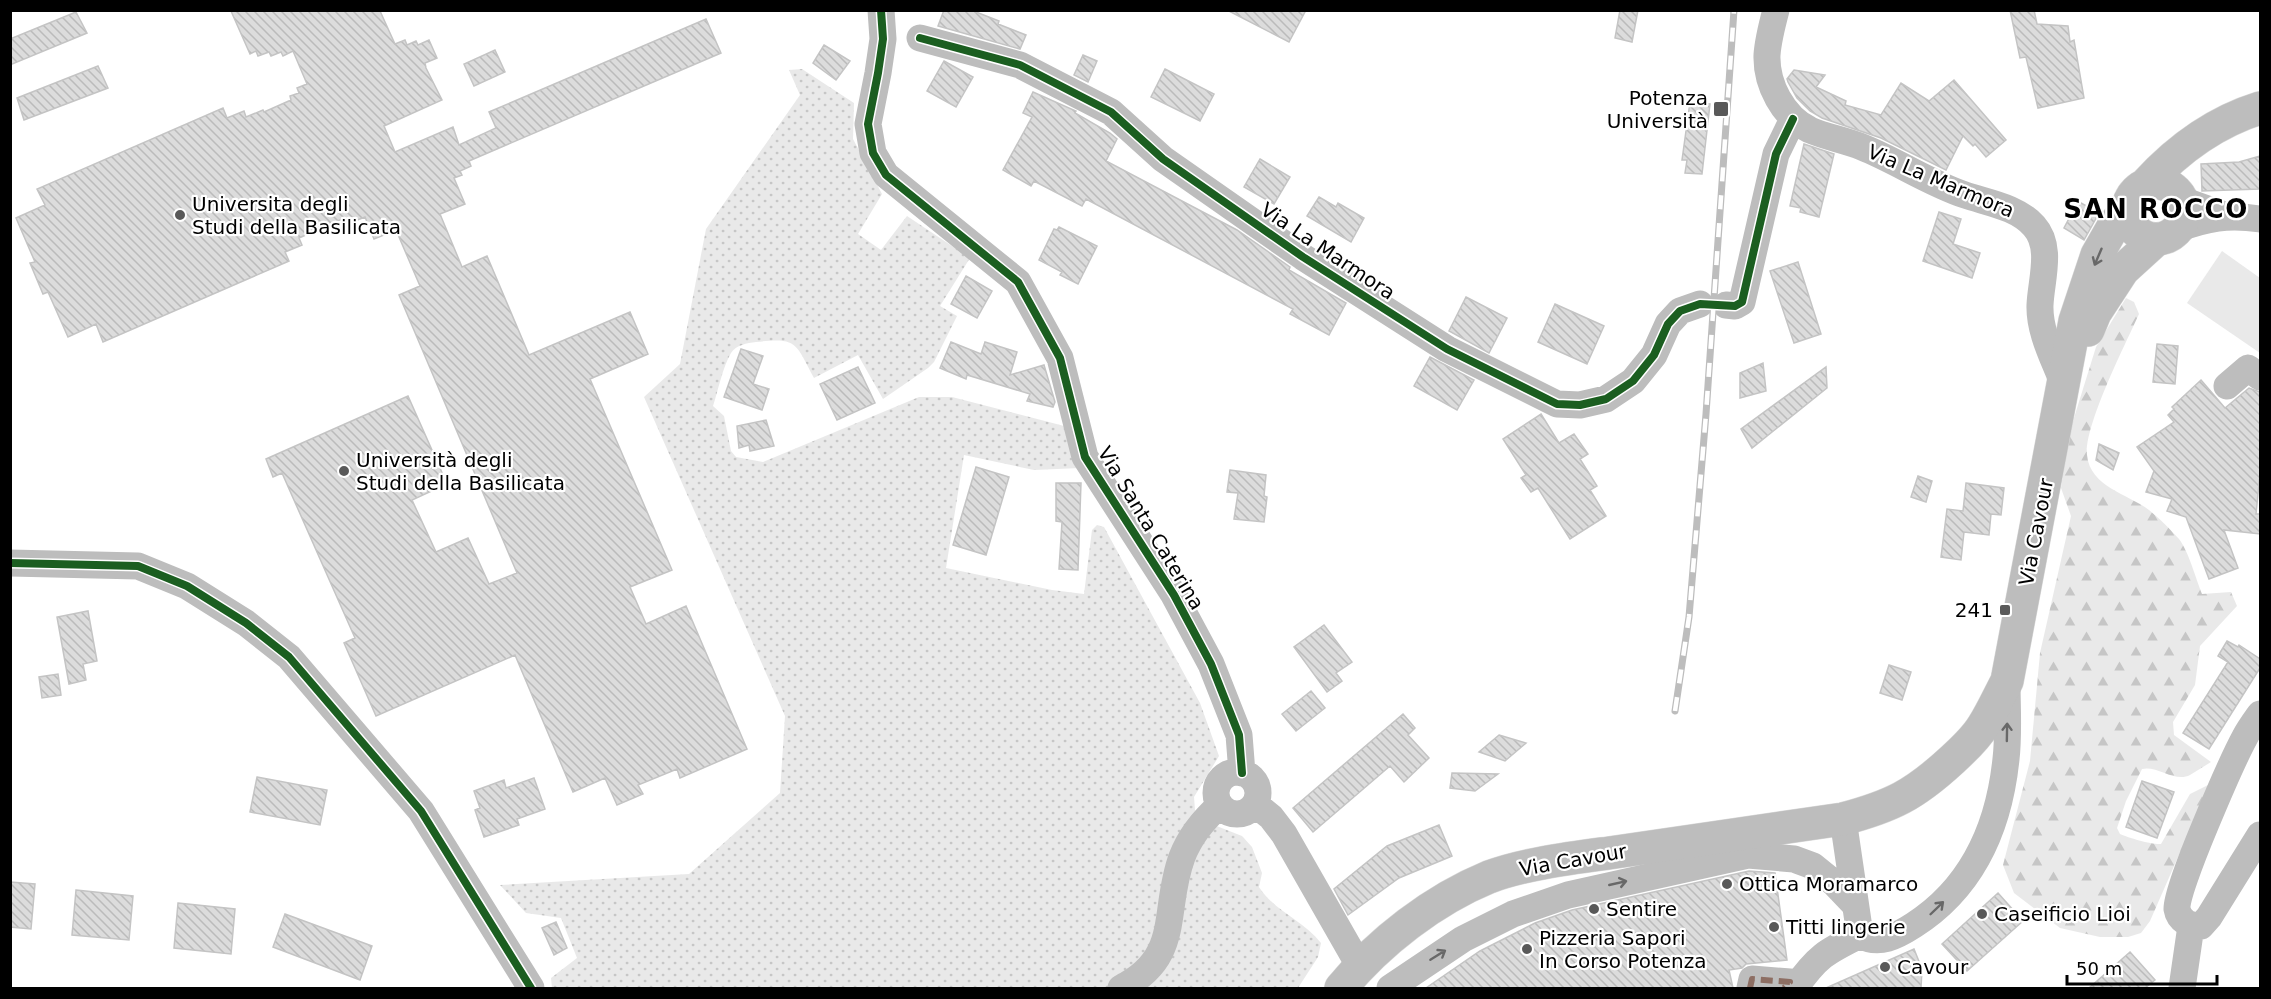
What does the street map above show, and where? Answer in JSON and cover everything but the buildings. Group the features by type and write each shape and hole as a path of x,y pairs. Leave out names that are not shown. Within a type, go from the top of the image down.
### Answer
{"main road":[{"name":"Via Cavour","path":"2063,383 2095,313 2160,208 2186,145 2220,125 2260,108"},
{"name":"Via Cavour","path":"1350,978 1396,934 1446,899 1490,877 1559,860 1843,819 1874,811 1907,797 1965,748 1982,728 2007,681 2075,321 2097,255 2113,227 2160,208"}],"street":[{"name":"Via Santa Caterina","path":"881,10 883,39 868,124 873,153 886,175 1018,282 1060,358 1085,457 1174,595 1211,664 1239,735 1242,773 1251,778 1258,790 1255,804"},
{"name":"Via La Marmora","path":"1776,10 1767,56 1770,79 1777,98 1793,119 1811,130 1863,147 1962,194 2013,210 2026,218 2043,239 2041,323 2063,383"},
{"name":"Via La Marmora","path":"920,38 1020,65 1111,112 1163,159 1303,257 1447,349 1557,404 1580,405 1605,399 1633,381 1654,355 1668,324 1680,311 1700,304"},
{"path":"1726,305 1735,306 1742,302 1776,154 1793,119"},
{"name":"Via Cavour","path":"2160,208 2205,219 2228,216 2260,219"},
{"path":"2227,386 2248,368 2260,377"},
{"path":"10,563 138,566 187,586 246,623 289,657 421,812 532,988"},
{"name":"Via Cavour","path":"1860,935 1868,940 1880,941 1904,931 1933,913 1965,879 1979,856 1996,814 2006,759 2007,681"},
{"path":"2260,714 2246,735 2225,780 2178,899 2177,909 2181,919 2191,926 2200,926 2209,917 2260,835"},
{"path":"1242,773 1229,774 1220,782 1216,794 1220,805 1225,810 1238,814 1245,813 1255,804 1271,817 1284,834 1350,978"},
{"path":"1121,988 1143,976 1155,963 1167,937 1181,859 1191,837 1205,818 1220,805"},
{"path":"1795,988 1812,964 1831,949 1860,935 1843,819"},
{"name":"Via Cavour","path":"1390,988 1463,939 1513,914 1568,894 1748,855 1794,860 1813,866 1834,883 1854,904"},
{"path":"2182,988 2191,926"},
{"path":"1750,988 1752,979 1790,982 1784,988"}],"green space":[{"path":"802,69 854,103 853,139 882,194 858,234 881,250 907,216 970,258 940,306 957,316 934,362 883,399 858,355 814,378 798,350 788,342 756,342 736,348 726,365 713,406 724,416 731,451 736,457 763,462 919,397 952,397 1068,427 1080,468 1034,470 964,455 946,568 1052,590 1084,594 1092,530 1097,525 1104,527 1200,703 1219,756 1194,797 1195,810 1204,821 1242,836 1252,847 1262,873 1259,887 1272,903 1306,928 1321,943 1318,957 1298,988 552,988 551,978 577,958 561,918 526,913 500,885 689,874 780,793 785,716 644,397 680,364 706,229 800,95 789,70"},
{"path":"2222,251 2260,278 2260,353 2187,303"},
{"path":"2126,298 2134,302 2139,314 2092,425 2087,455 2090,466 2102,482 2149,510 2179,539 2189,557 2202,594 2231,592 2237,606 2200,646 2195,685 2173,722 2174,735 2211,762 2184,777 2172,776 2154,769 2142,769 2126,801 2117,828 2120,834 2141,841 2161,844 2190,794 2210,784 2150,921 2141,933 2128,937 2100,937 2060,928 2014,893 2003,865 2030,761 2040,653 2071,516 2061,488 2069,434 2096,347"}],"railway":[{"path":"1675,711 1689,617 1706,414 1734,10"}],"marked path":[{"path":"1750,988 1752,979 1790,982 1784,988"}],"cycle path":[{"path":"881,10 883,39 868,124 873,153 886,175 1018,282 1060,358 1085,457 1174,595 1211,664 1239,735 1242,773"},
{"path":"920,38 1020,65 1111,112 1163,159 1303,257 1447,349 1557,404 1580,405 1606,399 1633,381 1654,355 1668,324 1680,311 1700,304 1735,306 1742,302 1776,154 1793,119"},
{"path":"10,563 138,566 187,586 246,623 289,657 421,811 531,988"}],"place":[{"name":"Potenza Università","path":"1721,109"},
{"name":"Universita degli Studi della Basilicata","path":"180,215"},
{"name":"Università degli Studi della Basilicata","path":"344,471"},
{"name":"241","path":"2005,610"},
{"name":"Ottica Moramarco","path":"1727,884"},
{"name":"Sentire","path":"1594,909"},
{"name":"Caseificio Lioi","path":"1982,914"},
{"name":"Titti lingerie","path":"1774,927"},
{"name":"Pizzeria Sapori In Corso Potenza","path":"1527,949"},
{"name":"Cavour","path":"1885,967"}],"district":[{"name":"SAN ROCCO","path":"2156,209"}]}
